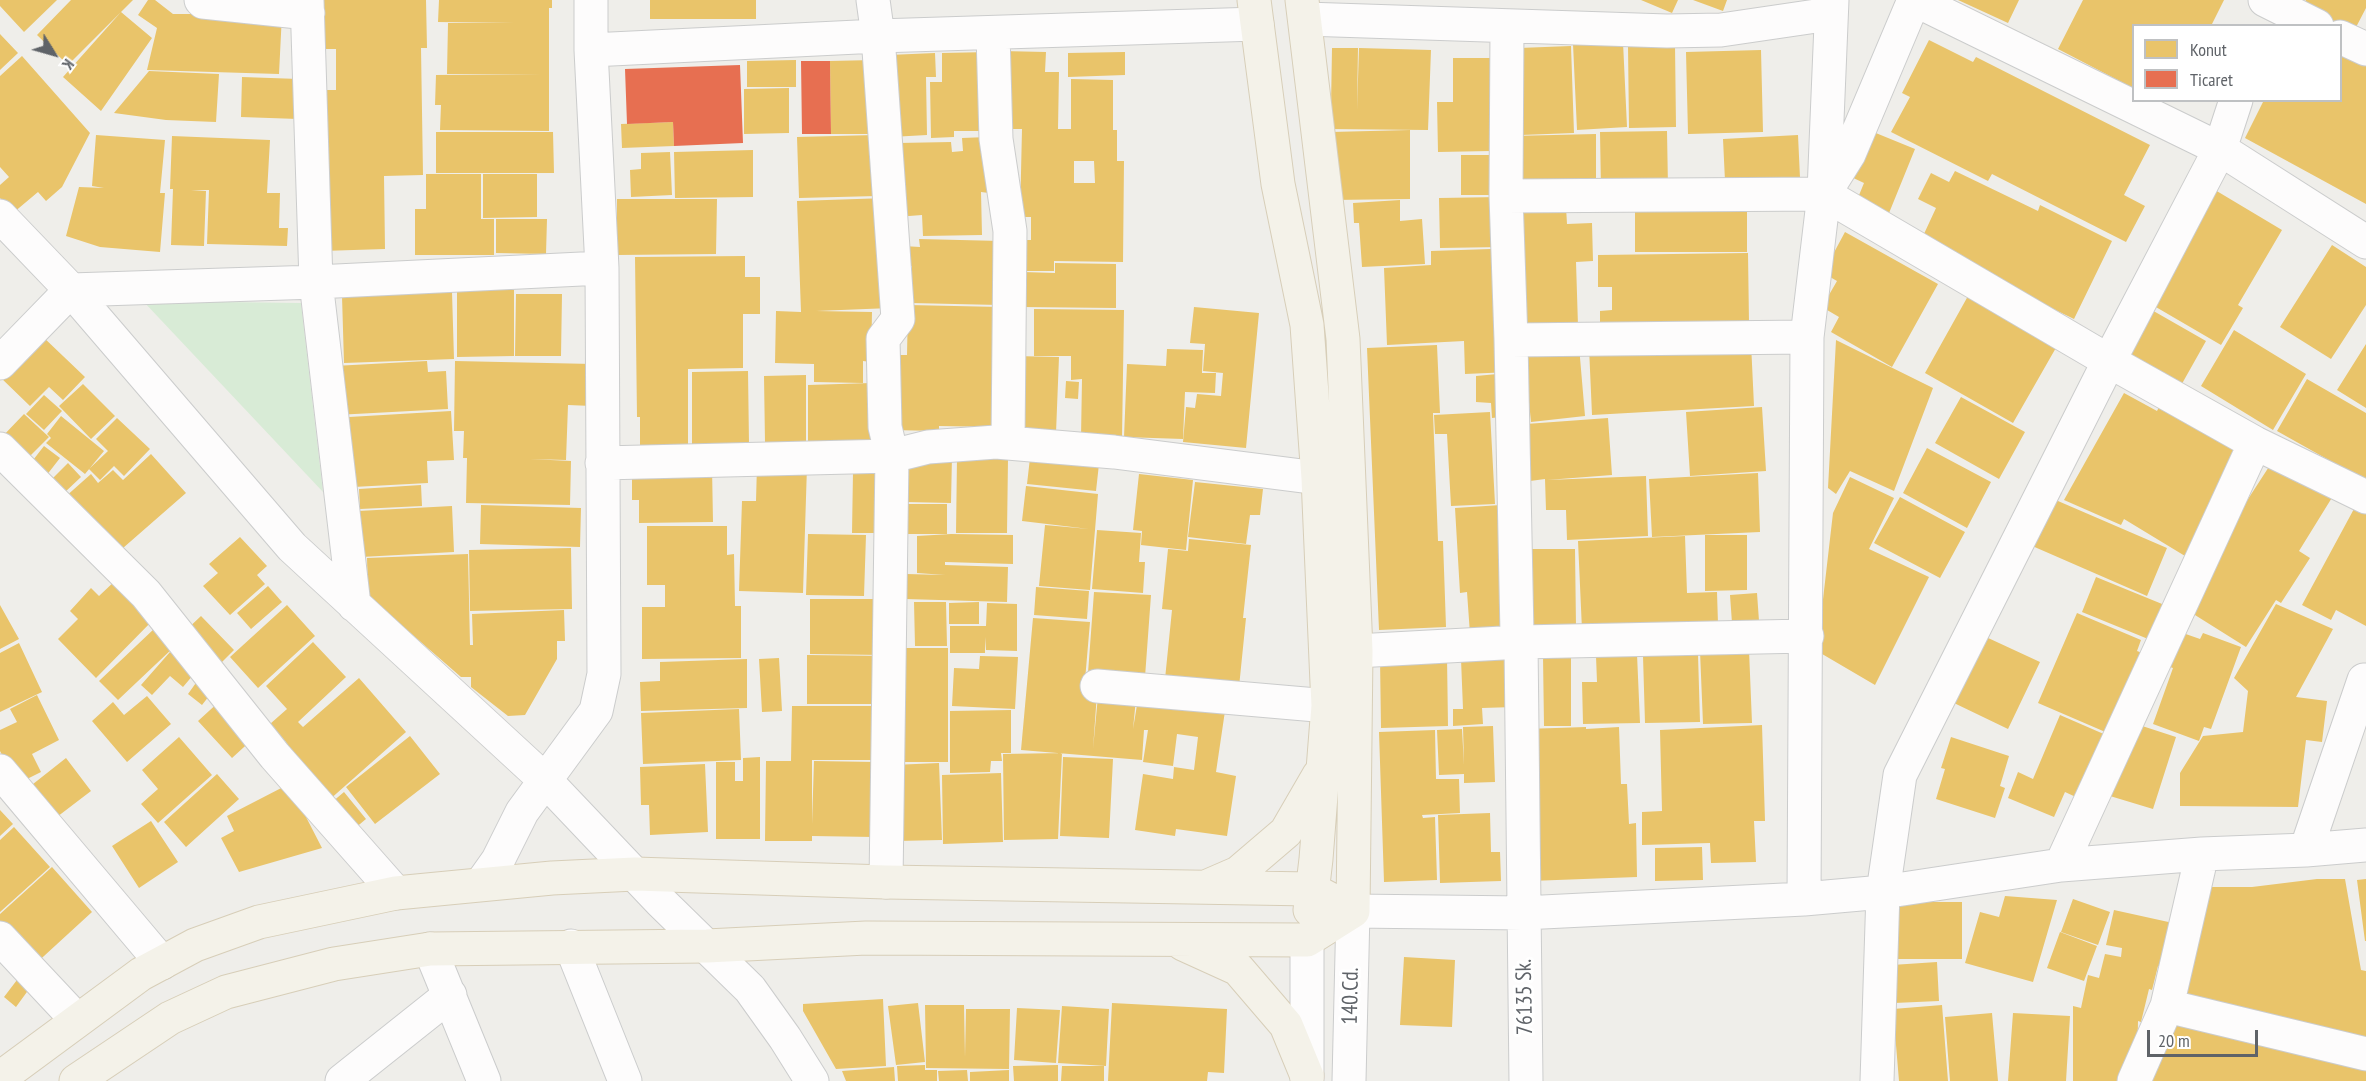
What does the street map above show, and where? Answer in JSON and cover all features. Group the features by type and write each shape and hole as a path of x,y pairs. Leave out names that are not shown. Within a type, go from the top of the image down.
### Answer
{"main road":[{"path":"1303,9 1343,339 1356,651 1353,911"},
{"path":"1256,12 1278,184 1306,325 1318,478 1328,706 1307,940"},
{"path":"1204,888 1238,873 1286,832 1323,768"},
{"path":"0,1078 141,974 195,945 259,922 396,893 552,878 635,874 886,882 1311,889 1353,911"},
{"path":"96,1075 170,1018 226,992 334,964 430,949 707,946 866,938 1307,940 1353,911"},
{"path":"1174,940 1238,969 1286,1024 1308,1078"}],"street":[{"path":"201,0 203,2 308,6 316,282 354,605"},
{"path":"481,884 498,860 522,812 596,711 604,674 602,268 591,50 591,0"},
{"path":"873,0 878,36 898,319 883,339 885,427 892,456 886,882"},
{"path":"1824,194 1849,154 1914,0 2220,149 2366,242"},
{"path":"1303,9 1507,27 1667,31 1721,30 1831,7 1824,194 1807,337 1804,899"},
{"path":"2266,7 2312,24"},
{"path":"591,50 878,36 993,34 1256,12"},
{"name":"76135 Sk.","path":"1507,27 1506,196 1517,634 1521,642 1526,1081"},
{"path":"993,34 996,139 1010,231 1008,443"},
{"path":"2342,38 2366,49"},
{"path":"1877,1081 1883,892 1900,775 2109,360 2220,149 2235,102"},
{"path":"1506,196 1824,194 2255,442 2366,497"},
{"path":"0,216 70,290 292,548 546,781 750,989 812,1081"},
{"path":"0,363 70,290 316,282 602,268"},
{"path":"1511,340 1807,337"},
{"path":"602,463 892,456 928,447 996,441 1114,452 1318,478"},
{"path":"2061,865 2255,442"},
{"path":"0,448 146,594 275,756 396,893"},
{"path":"1356,651 1521,642 1807,636"},
{"path":"2306,850 2364,680 2366,681"},
{"path":"1097,686 1328,706"},
{"path":"0,771 162,963"},
{"path":"1353,911 1523,913 1804,899 1883,892 2061,865 2366,845"},
{"path":"2134,1081 2167,1006 2202,854"},
{"name":"140.Cd.","path":"1349,1081 1353,911"},
{"path":"0,938 78,1020"},
{"name":"140.Cd.","path":"1307,940 1308,1078"},
{"path":"572,946 625,1081"},
{"path":"430,949 484,1081"},
{"path":"342,1081 450,995"},
{"path":"2167,1006 2366,1054"}],"green space":[{"path":"143,301 301,303 323,492"}],"building: Konut":[{"path":"0,0 57,0 24,32 0,6"},
{"path":"71,0 133,0 68,65 37,35"},
{"path":"148,0 155,0 173,14 282,14 279,74 147,70 157,28 138,15"},
{"path":"322,0 426,0 427,48 421,48 423,175 384,176 385,249 322,251 324,90 336,90 336,49 322,49"},
{"path":"439,0 552,0 552,8 549,8 549,131 440,130 441,105 435,105 436,75 541,74 447,74 448,23 514,23 438,22"},
{"path":"650,0 756,0 756,19 650,19"},
{"path":"1641,0 1678,0 1672,13"},
{"path":"1693,0 1727,0 1723,11"},
{"path":"1958,0 2019,0 2008,23"},
{"path":"2083,0 2224,0 2212,24 2132,24 2132,87 2058,49"},
{"path":"2306,0 2366,0 2366,8 2353,33 2342,27 2342,24 2335,24 2302,7"},
{"path":"121,12 152,38 101,111 63,77"},
{"path":"0,34 18,53 0,70"},
{"path":"1929,40 1973,62 1976,57 2150,145 2124,195 2145,206 2126,242 1992,174 1988,181 1891,132 1910,97 1902,93"},
{"path":"1623,42 1627,127 1577,130 1573,44"},
{"path":"2342,44 2366,57 2366,204 2245,138 2263,102 2342,102"},
{"path":"1675,45 1676,127 1629,128 1628,46"},
{"path":"1571,46 1574,133 1521,135 1519,48"},
{"path":"1332,48 1358,48 1357,110 1359,48 1431,50 1428,130 1326,129 1331,107"},
{"path":"1761,50 1763,132 1688,134 1686,52"},
{"path":"1001,51 1046,52 1045,72 1059,72 1058,129 1071,129 1071,79 1113,80 1113,130 1117,130 1117,161 1124,161 1123,262 1054,261 1054,271 1018,271 1018,240 1031,240 1031,217 1020,217 1022,129 1000,129","holes":["1074,161 1094,161 1095,183 1074,183"]},
{"path":"990,52 981,131 954,131 954,137 931,138 930,82 942,82 942,53"},
{"path":"1125,52 1125,75 1068,77 1068,53"},
{"path":"935,53 936,77 926,77 927,135 891,137 889,55"},
{"path":"22,56 90,133 62,187 46,201 38,192 13,213 0,198 0,185 9,177 0,167 0,76"},
{"path":"1453,58 1490,58 1491,151 1438,152 1437,102 1453,102"},
{"path":"796,60 796,87 747,87 747,61"},
{"path":"874,60 875,134 831,134 830,61"},
{"path":"149,71 219,74 216,122 166,120 114,113"},
{"path":"242,77 299,79 298,119 241,117"},
{"path":"789,88 789,133 744,134 744,89"},
{"path":"673,122 674,146 622,148 621,124"},
{"path":"1866,129 1915,149 1887,218 1855,205 1864,183 1847,175"},
{"path":"1410,130 1410,199 1332,200 1331,132"},
{"path":"1667,131 1668,188 1601,190 1600,132"},
{"path":"436,132 553,132 554,173 436,173"},
{"path":"1596,134 1596,188 1520,189 1511,136"},
{"path":"96,135 165,140 160,193 165,193 160,252 100,247 66,236 79,187 104,188 92,186"},
{"path":"875,135 877,196 799,198 797,137"},
{"path":"1798,135 1800,178 1725,181 1723,139"},
{"path":"172,136 270,140 267,193 280,193 279,228 288,228 287,246 207,244 209,190 191,190 206,191 204,246 171,245"},
{"path":"988,137 989,193 981,192 982,235 923,236 922,215 896,217 898,143 951,142 952,152 963,151 962,138"},
{"path":"753,150 753,197 675,198 674,152"},
{"path":"670,152 672,195 631,197 630,170 641,169 641,153"},
{"path":"1461,155 1503,155 1502,195 1461,195"},
{"path":"1955,171 2038,211 2040,205 2112,241 2074,319 2002,284 1923,236 1936,208 1918,199 1931,173 1949,182"},
{"path":"426,174 481,174 481,219 494,219 494,255 415,255 415,209 426,209"},
{"path":"483,174 537,174 537,217 483,218"},
{"path":"2210,187 2282,230 2238,305 2243,308 2221,345 2149,303"},
{"path":"1500,197 1501,247 1440,248 1439,198"},
{"path":"887,198 891,308 816,311 872,312 871,362 863,361 863,383 814,382 814,364 775,363 776,311 801,312 797,201"},
{"path":"617,199 717,199 716,254 617,255"},
{"path":"1635,199 1747,199 1747,252 1635,252"},
{"path":"1400,200 1400,221 1422,219 1425,264 1362,267 1359,223 1354,223 1353,203"},
{"path":"1566,207 1567,224 1592,223 1593,261 1576,262 1578,326 1512,328 1519,208"},
{"path":"496,219 547,219 546,254 496,253"},
{"path":"1845,232 1938,284 1892,367 1831,332 1839,317 1822,307 1837,281 1823,273"},
{"path":"919,239 1001,241 999,305 911,303 912,266 902,266 903,246 920,247"},
{"path":"2332,245 2366,267 2366,305 2331,359 2280,327"},
{"path":"1491,249 1495,340 1511,372 1465,374 1464,341 1387,345 1384,268 1431,265 1431,251"},
{"path":"1748,253 1749,323 1600,325 1600,311 1612,310 1612,287 1598,287 1598,255"},
{"path":"745,256 745,277 760,277 760,314 743,314 743,368 688,369 688,448 640,449 640,417 637,417 635,257"},
{"path":"1055,263 1116,264 1116,308 1022,307 1023,272 1055,273"},
{"path":"457,290 514,290 514,356 457,357"},
{"path":"452,292 454,359 344,363 342,296"},
{"path":"516,294 562,294 561,356 515,356"},
{"path":"1968,296 2057,346 2013,423 1925,373"},
{"path":"908,305 1001,307 998,427 939,426 939,431 891,430 897,355 907,355"},
{"path":"2143,305 2206,341 2179,389 2115,353"},
{"path":"1194,307 1259,313 1246,448 1183,442 1186,407 1195,408 1197,394 1221,396 1223,373 1203,371 1205,344 1190,343"},
{"path":"1034,309 1124,310 1122,438 1081,438 1082,379 1071,380 1071,356 1034,356"},
{"path":"2234,330 2306,374 2273,430 2201,386"},
{"path":"41,335 85,377 63,400 49,387 30,406 0,377"},
{"path":"1836,340 1933,388 1894,491 1850,471 1836,494 1828,488"},
{"path":"1751,343 1754,406 1592,415 1589,347"},
{"path":"2366,344 2366,408 2337,390"},
{"path":"1437,345 1440,413 1433,413 1438,541 1443,541 1446,627 1379,630 1367,348"},
{"path":"1579,346 1585,416 1531,422 1524,351"},
{"path":"1167,349 1203,350 1202,373 1216,373 1215,393 1185,392 1183,439 1124,437 1127,364 1166,366"},
{"path":"1014,356 1059,357 1056,433 1012,432"},
{"path":"427,361 428,372 446,371 448,409 336,415 334,366"},
{"path":"455,361 593,364 592,406 568,405 566,460 530,459 571,461 570,505 466,503 467,458 463,458 464,431 454,431"},
{"path":"748,371 749,444 692,445 692,372"},
{"path":"1508,373 1511,416 1492,418 1491,403 1476,402 1476,376"},
{"path":"806,375 806,443 765,443 764,376"},
{"path":"2307,379 2366,413 2366,481 2277,431"},
{"path":"1066,381 1079,382 1078,399 1065,398"},
{"path":"871,383 872,441 808,442 808,385"},
{"path":"83,384 115,416 91,439 59,406"},
{"path":"2124,393 2157,411 2160,405 2241,448 2185,556 2124,519 2121,525 2064,500"},
{"path":"44,395 62,411 44,430 26,414"},
{"path":"1961,397 2025,432 1999,479 1935,443"},
{"path":"1762,407 1766,471 1690,476 1686,412"},
{"path":"451,411 454,460 427,461 428,483 353,487 349,417"},
{"path":"1490,412 1495,504 1451,506 1447,434 1435,434 1434,415"},
{"path":"24,414 49,437 21,465 0,439"},
{"path":"61,416 104,451 85,474 46,443 51,438 47,434"},
{"path":"117,418 150,449 124,476 114,466 100,480 89,469 108,451 96,439"},
{"path":"1608,418 1612,475 1547,480 1646,476 1648,536 1567,540 1566,510 1546,510 1545,479 1530,481 1526,424"},
{"path":"44,446 60,458 46,476 30,464"},
{"path":"1927,448 1991,482 1967,528 1903,493"},
{"path":"151,454 186,493 115,555 64,498 91,474 98,483 113,470 123,480"},
{"path":"908,455 952,456 951,503 906,502"},
{"path":"957,458 1008,459 1007,533 956,533"},
{"path":"1030,458 1099,464 1096,491 1027,484"},
{"path":"2274,459 2333,496 2299,551 2310,558 2281,603 2276,600 2246,647 2187,610 2239,513"},
{"path":"68,463 81,477 63,494 51,480"},
{"path":"757,465 807,466 803,593 739,591 742,501 756,501"},
{"path":"712,467 713,522 639,523 639,500 632,500 632,468"},
{"path":"853,472 886,472 885,533 852,533"},
{"path":"1758,473 1760,532 1652,537 1649,479"},
{"path":"1139,474 1193,480 1186,550 1141,545 1142,531 1133,530"},
{"path":"1850,477 1894,498 1869,549 1929,577 1875,685 1817,651 1833,513"},
{"path":"1195,482 1263,489 1260,515 1250,515 1246,544 1188,537"},
{"path":"421,485 422,506 360,509 359,489"},
{"path":"1026,486 1098,494 1090,590 1039,586 1045,525 1089,529 1022,521"},
{"path":"1900,497 1965,532 1940,578 1874,543"},
{"path":"2051,498 2167,548 2147,596 2030,545"},
{"path":"896,504 947,504 947,534 896,534"},
{"path":"481,505 581,508 580,547 480,544"},
{"path":"1501,505 1508,632 1470,634 1467,592 1460,593 1455,508"},
{"path":"452,506 454,552 361,557 358,511"},
{"path":"2355,507 2366,513 2366,626 2336,610 2331,620 2302,605"},
{"path":"647,526 727,526 727,555 734,554 735,606 741,606 741,658 642,659 642,607 665,607 665,585 647,585"},
{"path":"1097,530 1141,533 1139,562 1145,562 1143,593 1092,589"},
{"path":"808,534 866,535 864,596 806,595"},
{"path":"1013,535 1013,564 945,562 945,565 1008,567 1007,602 905,599 906,574 945,575 917,573 917,536"},
{"path":"1705,535 1747,535 1747,590 1705,591"},
{"path":"1685,536 1687,593 1717,592 1718,624 1582,630 1578,541"},
{"path":"240,537 267,566 257,575 265,584 230,615 203,586 218,573 209,564"},
{"path":"1189,539 1251,545 1243,618 1246,618 1239,687 1165,679 1172,610 1162,609 1168,549 1188,551"},
{"path":"571,548 572,609 470,611 469,550"},
{"path":"1524,549 1575,549 1576,627 1525,628"},
{"path":"468,554 470,645 473,645 472,614 564,610 565,641 557,641 557,659 525,715 508,716 471,687 471,677 461,677 368,596 367,558"},
{"path":"2096,577 2167,606 2153,641 2082,612"},
{"path":"117,579 156,617 96,678 58,639 78,619 70,611 91,588 99,596"},
{"path":"268,586 282,602 251,629 237,613"},
{"path":"1036,587 1089,591 1087,619 1034,615"},
{"path":"1094,592 1151,595 1145,677 1088,673"},
{"path":"1757,593 1759,621 1732,623 1730,595"},
{"path":"810,599 883,599 882,655 810,654"},
{"path":"914,602 946,602 947,646 915,646"},
{"path":"979,602 979,624 949,624 949,603"},
{"path":"987,603 1017,604 1017,651 986,650 985,637 985,653 950,653 950,626 986,626"},
{"path":"2276,604 2333,629 2296,697 2327,701 2322,742 2306,740 2298,807 2180,806 2180,773 2203,736 2243,732 2248,691 2234,678"},
{"path":"0,605 19,639 0,649"},
{"path":"287,605 315,636 258,688 230,657"},
{"path":"2077,613 2141,640 2137,651 2145,654 2110,734 2038,703"},
{"path":"201,616 234,650 215,669 181,635"},
{"path":"1033,618 1090,622 1084,692 1097,693 1093,749 1098,696 1136,699 1133,729 1138,699 1225,711 1216,772 1236,776 1227,836 1176,829 1175,836 1135,830 1143,774 1173,779 1174,767 1194,770 1198,737 1177,734 1173,766 1143,762 1148,730 1144,730 1142,760 1021,750"},
{"path":"155,628 174,647 118,700 99,681"},
{"path":"2180,632 2200,639 2203,633 2241,647 2211,729 2204,727 2199,741 2153,724 2173,668 2167,666"},
{"path":"1986,637 2040,662 2008,729 1954,703"},
{"path":"313,642 346,677 298,722 303,727 359,678 406,732 328,801 280,747 286,742 270,724 287,709 266,686"},
{"path":"19,643 42,692 0,712 0,653"},
{"path":"893,648 948,648 948,762 893,762"},
{"path":"1749,650 1752,723 1703,724 1700,651"},
{"path":"170,652 194,674 183,687 170,676 152,695 141,685"},
{"path":"1637,654 1640,723 1583,724 1582,682 1597,682 1596,656"},
{"path":"1698,654 1700,722 1645,723 1643,656"},
{"path":"807,655 888,656 887,704 807,704"},
{"path":"980,656 1018,657 1015,709 952,706 954,668 979,669"},
{"path":"1543,656 1571,656 1571,726 1544,726"},
{"path":"1447,657 1448,726 1381,728 1380,658"},
{"path":"1511,657 1514,707 1482,708 1483,724 1453,726 1453,709 1463,709 1461,659"},
{"path":"779,658 782,711 762,712 759,659"},
{"path":"747,659 747,708 641,711 640,682 660,681 660,662"},
{"path":"198,680 213,691 202,705 188,694"},
{"path":"37,695 59,740 32,754 41,772 17,784 0,751 0,730 17,722 10,709"},
{"path":"147,696 171,724 127,762 92,721 113,702 124,715"},
{"path":"221,700 255,737 232,758 198,721"},
{"path":"792,706 882,706 882,760 812,760 812,824 814,761 875,762 874,837 812,836 812,841 765,841 766,761 791,761"},
{"path":"739,709 741,760 643,764 641,713"},
{"path":"1011,710 1011,753 1001,753 1002,761 991,761 990,772 950,773 950,711"},
{"path":"2060,715 2106,735 2078,798 2065,792 2054,817 2008,798 2018,772 2033,779"},
{"path":"2133,723 2176,737 2153,809 2110,796"},
{"path":"1762,725 1765,821 1754,821 1756,862 1711,863 1710,843 1642,845 1642,812 1662,811 1660,730"},
{"path":"1493,726 1495,782 1464,783 1464,774 1439,775 1437,730 1462,729 1464,765 1463,727"},
{"path":"1586,727 1586,729 1619,727 1621,784 1627,784 1629,824 1636,823 1637,877 1530,881 1525,729"},
{"path":"1435,730 1436,779 1459,779 1460,813 1422,815 1423,818 1435,817 1437,880 1384,882 1379,732"},
{"path":"410,736 440,774 375,824 346,787"},
{"path":"179,737 212,775 158,823 141,804 158,789 142,770"},
{"path":"1951,737 2009,756 2000,786 2005,788 1995,818 1936,799 1945,769 1941,768"},
{"path":"1062,753 1058,839 1004,840 1003,754"},
{"path":"760,757 760,839 716,839 716,762 735,762 735,781 743,781 743,758"},
{"path":"1063,757 1113,759 1109,838 1060,836"},
{"path":"66,758 91,791 53,820 28,788"},
{"path":"939,763 942,840 896,841 893,765"},
{"path":"705,764 708,832 650,835 649,805 641,805 640,767"},
{"path":"1001,773 1003,842 943,844 942,775"},
{"path":"217,774 239,799 186,847 164,822"},
{"path":"289,784 322,848 239,872 221,838 234,831 227,816"},
{"path":"344,792 366,819 348,834 325,808"},
{"path":"0,810 13,824 0,836"},
{"path":"1490,813 1491,852 1500,852 1501,881 1440,883 1438,815"},
{"path":"151,821 178,862 139,888 112,846"},
{"path":"14,827 50,867 0,912 0,840"},
{"path":"1702,847 1703,880 1655,881 1655,848"},
{"path":"52,867 92,912 32,967 0,931 0,914"},
{"path":"2317,879 2345,879 2361,970 2366,971 2366,1043 2178,999 2202,887 2252,887"},
{"path":"2366,879 2366,941 2365,941 2357,880"},
{"path":"2005,896 2057,900 2033,982 1965,963 1980,912 1999,917"},
{"path":"2073,899 2110,912 2098,945 2061,932"},
{"path":"1896,902 1962,902 1962,959 1895,959"},
{"path":"2114,910 2173,923 2163,967 2158,966 2152,990 2149,989 2141,1022 2138,1021 2137,1068 2128,1081 2073,1081 2073,1006 2081,1008 2088,975 2099,978 2105,954 2121,957 2122,948 2106,945"},
{"path":"2060,932 2097,946 2084,981 2047,968"},
{"path":"1404,957 1455,960 1452,1027 1400,1025"},
{"path":"1937,962 1939,1001 1894,1003 1892,965"},
{"path":"20,976 32,985 16,1007 4,997"},
{"path":"883,999 886,1066 836,1069 803,1011 803,1004"},
{"path":"918,1003 925,1062 896,1065 888,1006"},
{"path":"1112,1003 1227,1009 1224,1073 1208,1072 1207,1081 1108,1081"},
{"path":"925,1005 964,1005 965,1057 966,1009 1010,1009 1009,1069 926,1068"},
{"path":"1942,1005 1948,1081 1899,1081 1893,1009"},
{"path":"1062,1006 1109,1009 1106,1066 1058,1063"},
{"path":"1017,1008 1060,1010 1056,1063 1014,1060"},
{"path":"1992,1013 1998,1081 1950,1081 1945,1017"},
{"path":"2013,1013 2070,1016 2066,1081 2008,1081"},
{"path":"2168,1015 2366,1065 2366,1081 2151,1081"},
{"path":"925,1065 925,1070 937,1070 937,1081 898,1081 897,1066"},
{"path":"1058,1065 1058,1081 1014,1081 1013,1066"},
{"path":"1062,1066 1104,1066 1104,1081 1061,1081"},
{"path":"894,1067 895,1081 846,1081 842,1071"},
{"path":"967,1070 968,1081 939,1081 938,1071"},
{"path":"1009,1070 1009,1081 970,1081 970,1072"}],"building: Ticaret":[{"path":"801,61 830,61 831,134 802,134"},
{"path":"740,65 743,143 674,146 673,122 627,124 625,69"}]}
